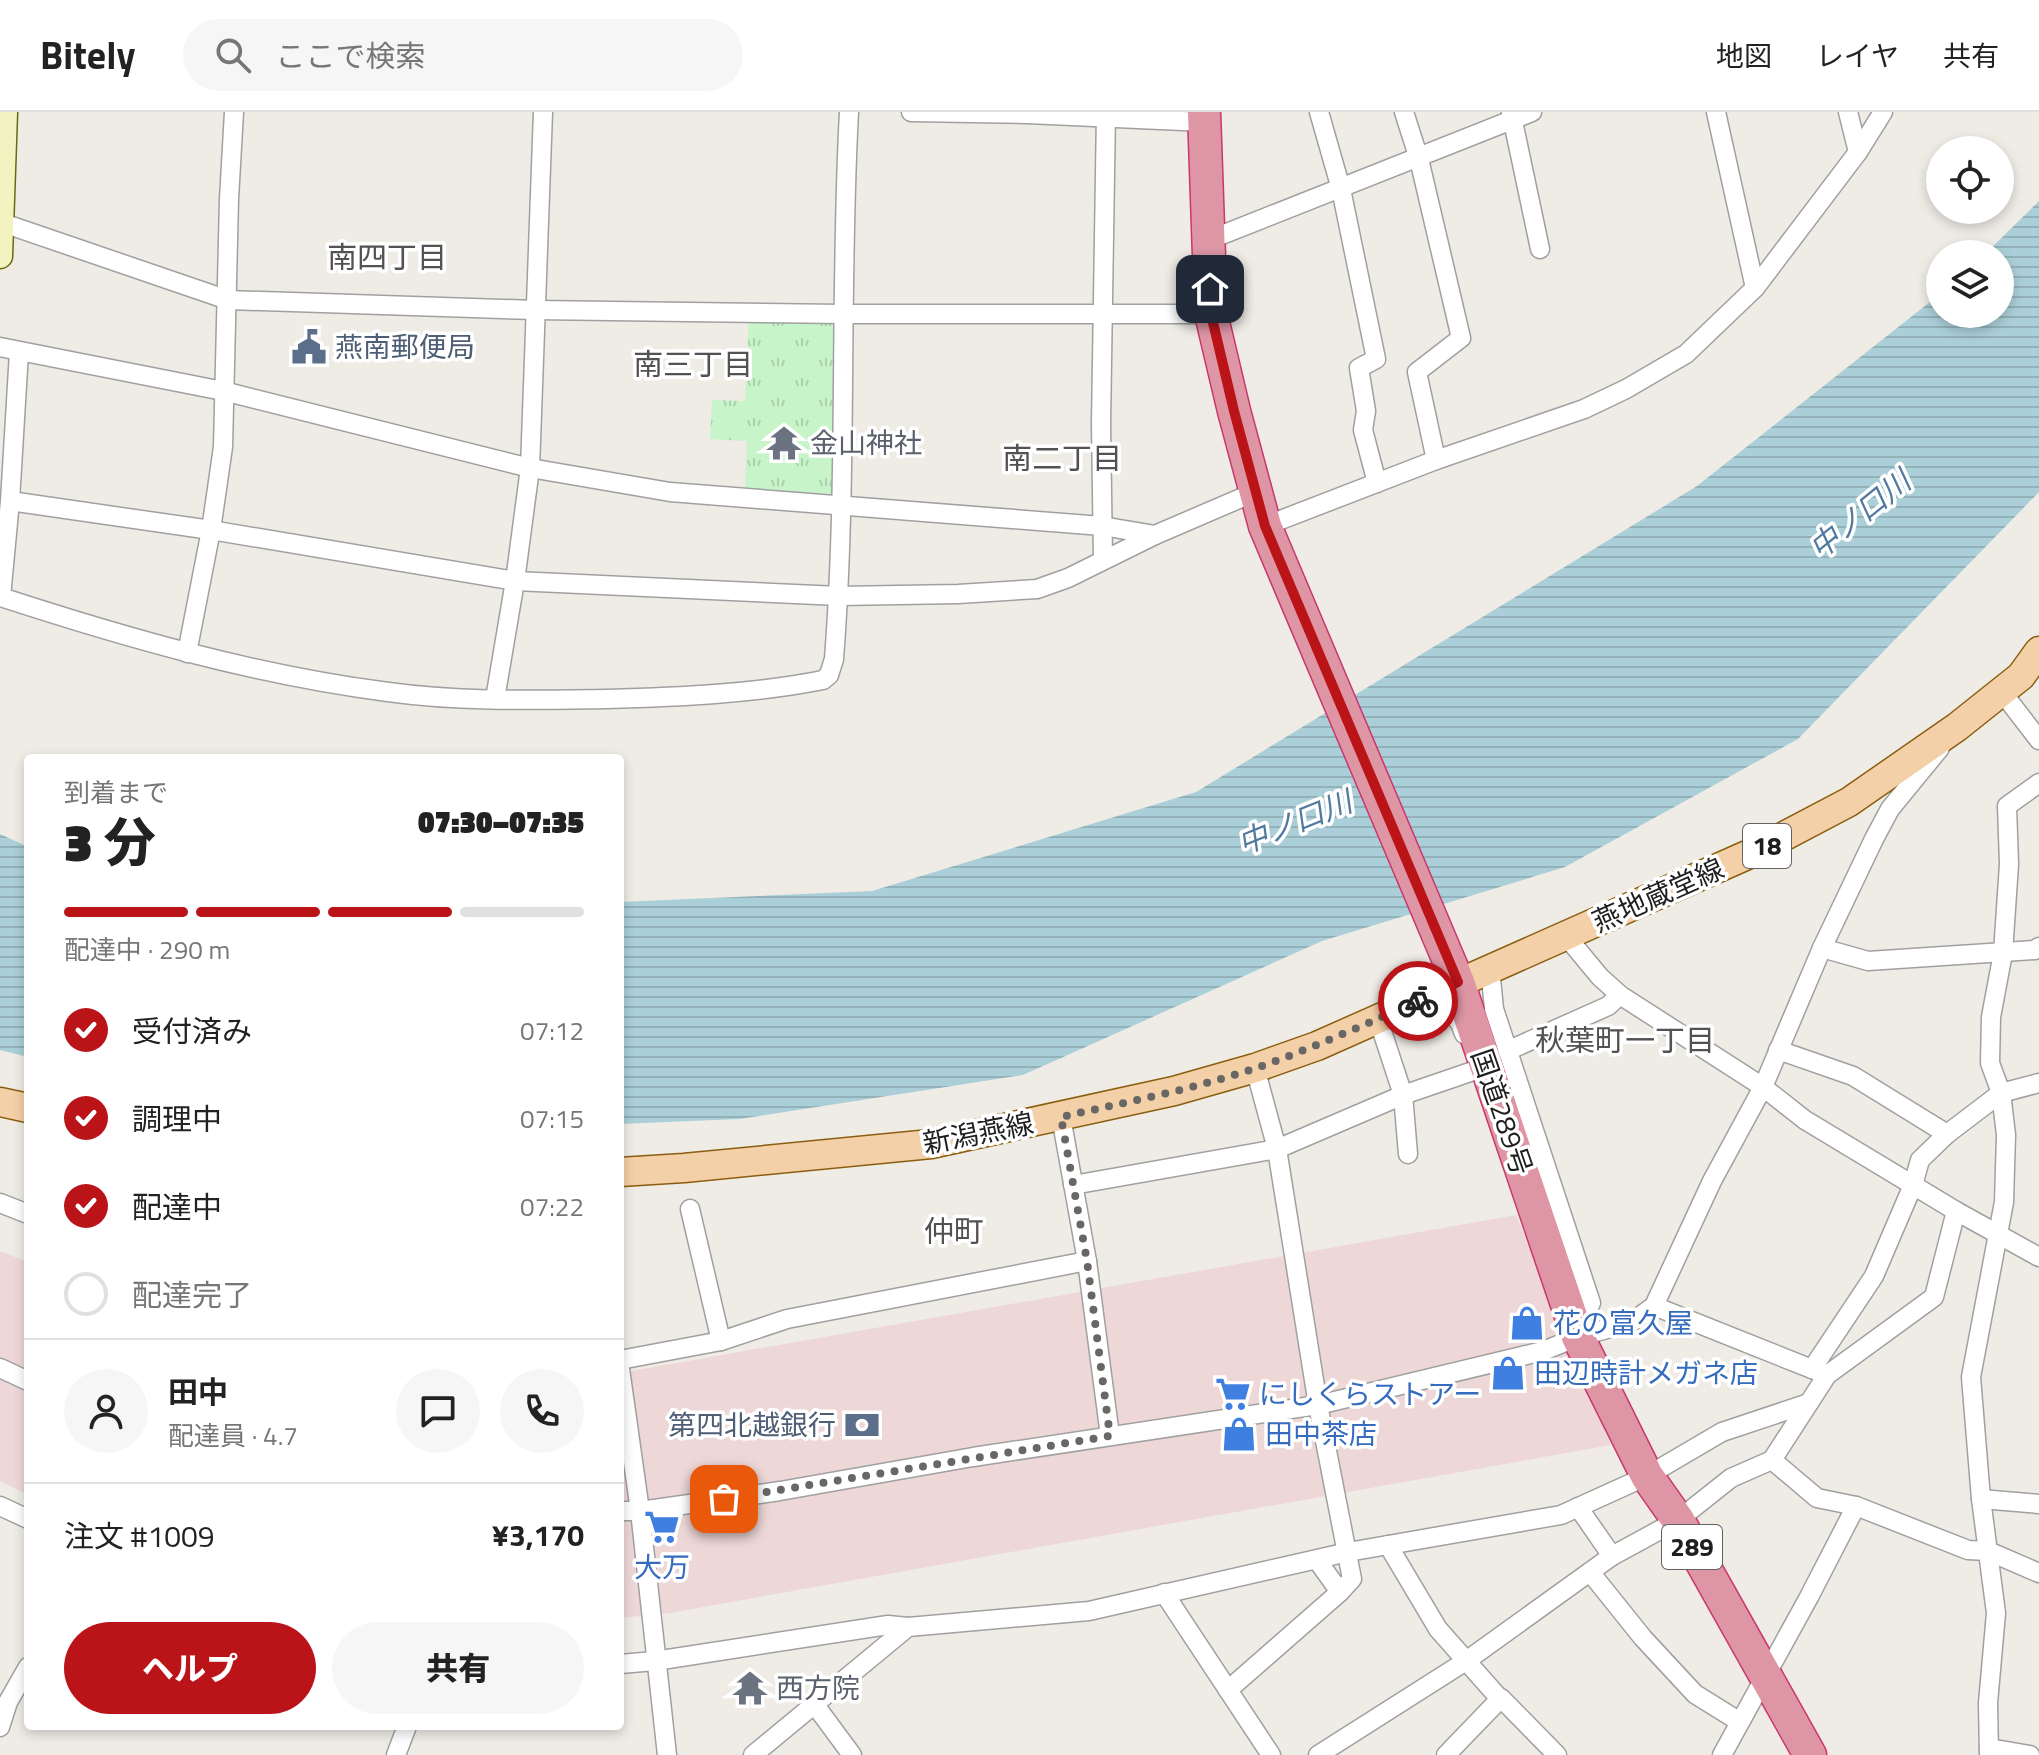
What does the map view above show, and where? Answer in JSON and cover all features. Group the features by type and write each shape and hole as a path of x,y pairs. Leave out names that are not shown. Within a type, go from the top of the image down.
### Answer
{"highway":[{"name":"国道289号","path":"1204,117 1211,314 1268,534 1447,978 1577,1334 1647,1476 1678,1520 1810,1755"}],"main road":[{"name":"燕地蔵堂線","path":"1447,978 1490,968 1566,936 1754,852 1849,802 2002,692 2021,676 2039,651"},
{"name":"新潟燕線","path":"624,1172 931,1144 1174,1091 1317,1046 1378,1019 1447,978"},
{"path":"0,1102 24,1107"}],"street":[{"path":"0,256 5,112"},
{"path":"187,653 211,530 223,447 234,112"},
{"path":"495,699 530,468 543,112"},
{"path":"19,352 1,597 187,653 361,688 430,696 495,699 705,695 823,680 829,675 834,659 839,596 843,507 843,215 849,112"},
{"path":"911,112 1204,117"},
{"path":"1319,112 1341,189 1376,359 1359,368 1366,411 1363,430 1377,483"},
{"path":"1404,112 1419,159 1461,338 1417,372 1436,460"},
{"path":"1209,240 1419,159 1513,116 1532,112"},
{"path":"1716,112 1755,288"},
{"path":"1848,112 1858,152"},
{"path":"1268,534 1377,483 1584,409 1686,354 1755,288 1858,152 1883,112"},
{"path":"1103,559 1102,313 1106,115"},
{"path":"1513,116 1540,249"},
{"path":"0,222 228,300 535,310 1211,314"},
{"path":"0,347 223,391 530,468 670,492 1102,526 1155,535"},
{"path":"10,501 211,530 515,581 839,596 943,595 1037,589 1061,581 1155,535 1255,492"},
{"path":"2002,692 2039,740"},
{"path":"624,1511 780,1491 1318,1405 1543,1351 1577,1334 1632,1322 1654,1306 1712,1181 1763,1087 1822,948 1890,809 1957,727"},
{"path":"2030,1755 1989,1751 1988,1703 1996,1613 1981,1499 1971,1377 2004,1202 2006,1135 2001,1093 1990,1063 1991,1017 2003,953 2009,864 2007,806 2039,783"},
{"path":"1566,936 1600,977 1620,995 1763,1087 1805,1120 2039,1257"},
{"path":"1822,948 1868,961 2003,953 2039,947"},
{"path":"1490,968 1494,1009 1591,1303 1577,1334"},
{"path":"1447,978 1558,1313 1577,1334"},
{"path":"1507,1051 1608,1006 1620,995"},
{"path":"1378,1019 1403,1095 1408,1154"},
{"path":"1778,1050 1853,1076 1947,1134"},
{"path":"1228,1690 1352,1579 1318,1405 1277,1149 1255,1068"},
{"path":"1073,1185 1277,1149 1403,1095 1476,1070"},
{"path":"1318,1755 1466,1661 1612,1556 1678,1520 1731,1478 1772,1460 1809,1403 1820,1372 1874,1276 1913,1185 1920,1160 1947,1134 2001,1093 2039,1083"},
{"path":"1061,1117 1087,1261 1110,1436"},
{"path":"0,1203 24,1212"},
{"path":"690,1209 721,1341"},
{"path":"1820,1372 1934,1297 1956,1211"},
{"path":"624,1359 721,1341 787,1319 1087,1261"},
{"path":"1654,1306 1820,1372"},
{"path":"0,1368 24,1379"},
{"path":"624,1397 667,1755"},
{"path":"624,1664 888,1625 908,1627 1089,1611 1348,1552 1561,1515 1647,1476 1722,1432 1809,1403"},
{"path":"1772,1460 1817,1498 1856,1506 1968,1550 1988,1551 2039,1573"},
{"path":"1981,1499 2039,1504"},
{"path":"0,1506 24,1517"},
{"path":"1722,1755 1856,1506"},
{"path":"1578,1507 1612,1556"},
{"path":"1388,1545 1438,1629 1500,1699 1557,1755"},
{"path":"1317,1560 1340,1592"},
{"path":"1590,1572 1643,1638 1695,1694 1740,1722"},
{"path":"1164,1593 1271,1755"},
{"path":"753,1755 908,1627"},
{"path":"0,1727 8,1702 24,1674"},
{"path":"1446,1755 1500,1699"},
{"path":"815,1705 852,1755"},
{"path":"396,1755 405,1730"}],"shaded area":[{"path":"1516,1215 1611,1445 670,1613 624,1618 624,1372"},
{"path":"0,1251 24,1260 24,1493 0,1481"}],"green space":[{"path":"749,315 839,319 834,494 745,489 747,441 710,439 712,400 745,401"}],"water":[{"name":"中ノ口川","path":"2039,201 2039,492 1798,739 1565,867 1322,941 1023,1075 739,1119 624,1124 624,902 872,891 1196,792 1697,486 1926,305 1926,328 2014,328 2014,240 1999,240"},
{"path":"0,834 24,845 24,1056 0,1050"}],"way so far":[{"path":"724,1499 1110,1436 1087,1261 1061,1117 1174,1091 1255,1068 1317,1046 1418,1001"}],"place":[{"name":"燕南郵便局","path":"309,347"},
{"name":"金山神社","path":"784,443"},
{"name":"花の富久屋","path":"1527,1323"},
{"name":"田辺時計メガネ店","path":"1508,1373"},
{"name":"にしくらストアー","path":"1233,1394"},
{"name":"第四北越銀行","path":"862,1425"},
{"name":"田中茶店","path":"1239,1434"},
{"name":"大万","path":"662,1527"},
{"name":"西方院","path":"750,1688"}],"district":[{"name":"南四丁目","path":"387,258"},
{"name":"南三丁目","path":"693,365"},
{"name":"南二丁目","path":"1062,459"},
{"name":"秋葉町一丁目","path":"1625,1041"},
{"name":"仲町","path":"954,1232"}],"route":[{"path":"1210,289 1211,314 1265,526 1458,982 1418,1001"}]}
